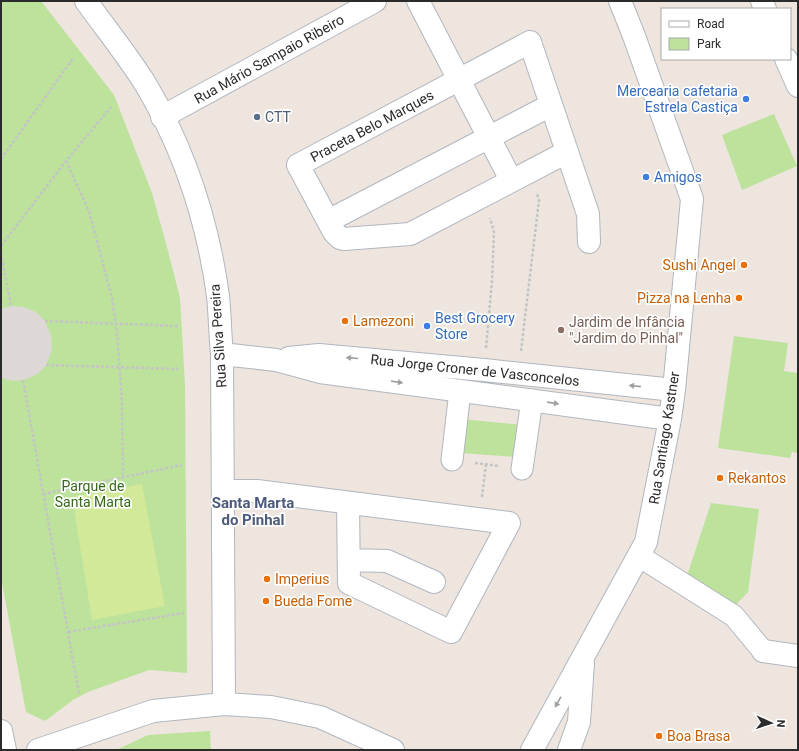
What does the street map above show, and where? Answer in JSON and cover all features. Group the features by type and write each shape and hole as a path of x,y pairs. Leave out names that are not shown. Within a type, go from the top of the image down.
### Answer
{"street":[{"name":"Rua Silva Pereira","path":"86,1 146,85 162,117 182,159 202,218 211,256 218,297 222,354 224,704"},
{"name":"Rua Mário Sampaio Ribeiro","path":"162,117 375,1"},
{"path":"418,1 489,137 520,176"},
{"name":"Rua Santiago Kastner","path":"532,750 646,542 670,419 674,390 692,199 620,1"},
{"name":"Praceta Belo Marques","path":"567,152 417,231 408,234 342,239 336,235 298,165 530,42 588,214 589,242"},
{"path":"786,60 798,86"},
{"path":"328,221 551,105"},
{"name":"Rua Jorge Croner de Vasconcelos","path":"222,354 276,360 320,372 670,419"},
{"name":"Rua Jorge Croner de Vasconcelos","path":"276,360 319,355 484,370 674,390"},
{"path":"452,460 460,391"},
{"path":"522,469 532,400"},
{"path":"223,491 257,491 509,523 451,632 349,583 348,503"},
{"path":"639,556 734,616 763,651 798,656"},
{"path":"349,560 387,561 434,582"},
{"name":"Rua Santiago Kastner","path":"569,750 580,722 584,656"},
{"path":"38,750 153,711 224,704 271,707 320,717 393,750"},
{"path":"1,731 5,750"}],"path":[{"path":"1,159 74,57"},
{"path":"1,246 66,161 111,107"},
{"path":"66,161 89,211 112,298 120,367 123,477"},
{"path":"518,374 539,200 520,176"},
{"path":"483,196 494,232 492,281 484,370"},
{"path":"1,253 11,306"},
{"path":"45,321 178,326"},
{"path":"46,365 178,369"},
{"path":"23,380 79,694"},
{"path":"480,519 486,464"},
{"path":"43,494 182,465"},
{"path":"68,632 184,613"}],"green space":[{"name":"Parque de Santa Marta","path":"1,1 41,1 114,95 152,193 180,298 185,385 187,673 149,670 88,692 73,700 45,721 26,712 1,577"},
{"path":"774,114 797,166 742,190 722,135"},
{"path":"734,336 788,343 784,371 798,373 798,453 792,452 790,458 718,448"},
{"path":"461,419 522,425 517,457 459,453"},
{"path":"142,484 165,606 92,620 72,497"},
{"path":"711,503 759,509 748,592 729,612 684,585"},
{"path":"210,731 211,750 116,750 148,735"}],"shaded area":[{"path":"11,306 24,307 36,312 45,321 51,335 52,350 46,365 40,372 23,380 13,381 1,378 1,309"}],"place":[{"name":"Mercearia cafetaria Estrela Castiça","path":"746,99"},
{"name":"CTT","path":"257,117"},
{"name":"Amigos","path":"646,177"},
{"name":"Sushi Angel","path":"744,265"},
{"name":"Pizza na Lenha","path":"739,298"},
{"name":"Lamezoni","path":"345,321"},
{"name":"Best Grocery Store","path":"427,326"},
{"name":"Jardim de Infância \"Jardim do Pinhal\"","path":"561,330"},
{"name":"Rekantos","path":"720,478"},
{"name":"Imperius","path":"267,579"},
{"name":"Bueda Fome","path":"266,601"},
{"name":"Boa Brasa","path":"659,736"}],"district":[{"name":"Santa Marta do Pinhal","path":"253,512"}]}
